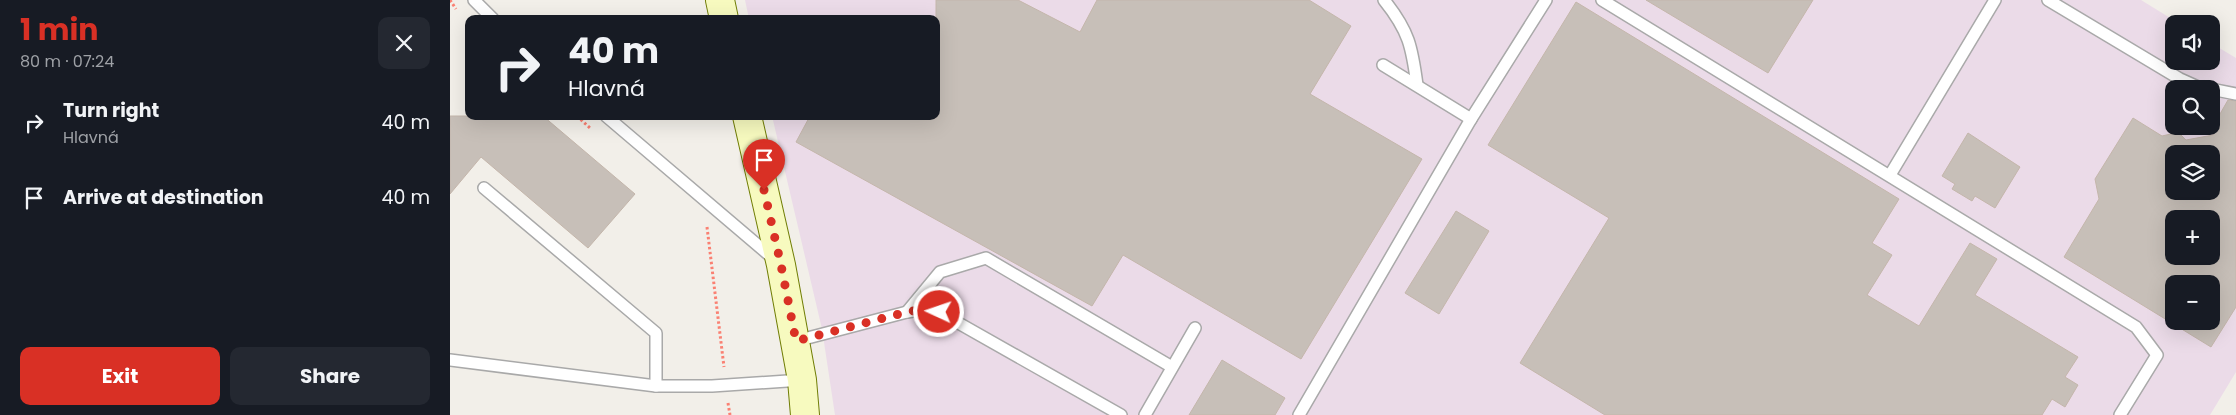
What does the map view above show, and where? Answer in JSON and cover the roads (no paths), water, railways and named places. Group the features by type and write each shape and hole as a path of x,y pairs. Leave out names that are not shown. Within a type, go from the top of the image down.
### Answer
{"street":[{"path":"720,0 723,15"},
{"path":"748,120 781,265 796,341 805,415"}],"lane":[{"path":"474,0 489,15"},
{"path":"1384,0 1400,19 1408,38 1413,54 1417,85"},
{"path":"1299,415 1471,119 1546,0"},
{"path":"1602,0 2136,327 2157,355 2120,415"},
{"path":"1890,175 1995,0"},
{"path":"2048,0 2180,80"},
{"path":"1383,65 1471,119"},
{"path":"2220,91 2236,94"},
{"path":"611,120 781,265"},
{"path":"484,188 656,334 656,386"},
{"path":"907,312 940,272 986,258 1172,367"},
{"path":"796,341 907,312 924,309 939,312 1121,415"},
{"path":"1145,415 1195,328"},
{"path":"450,360 656,386 726,386 802,380"}]}
